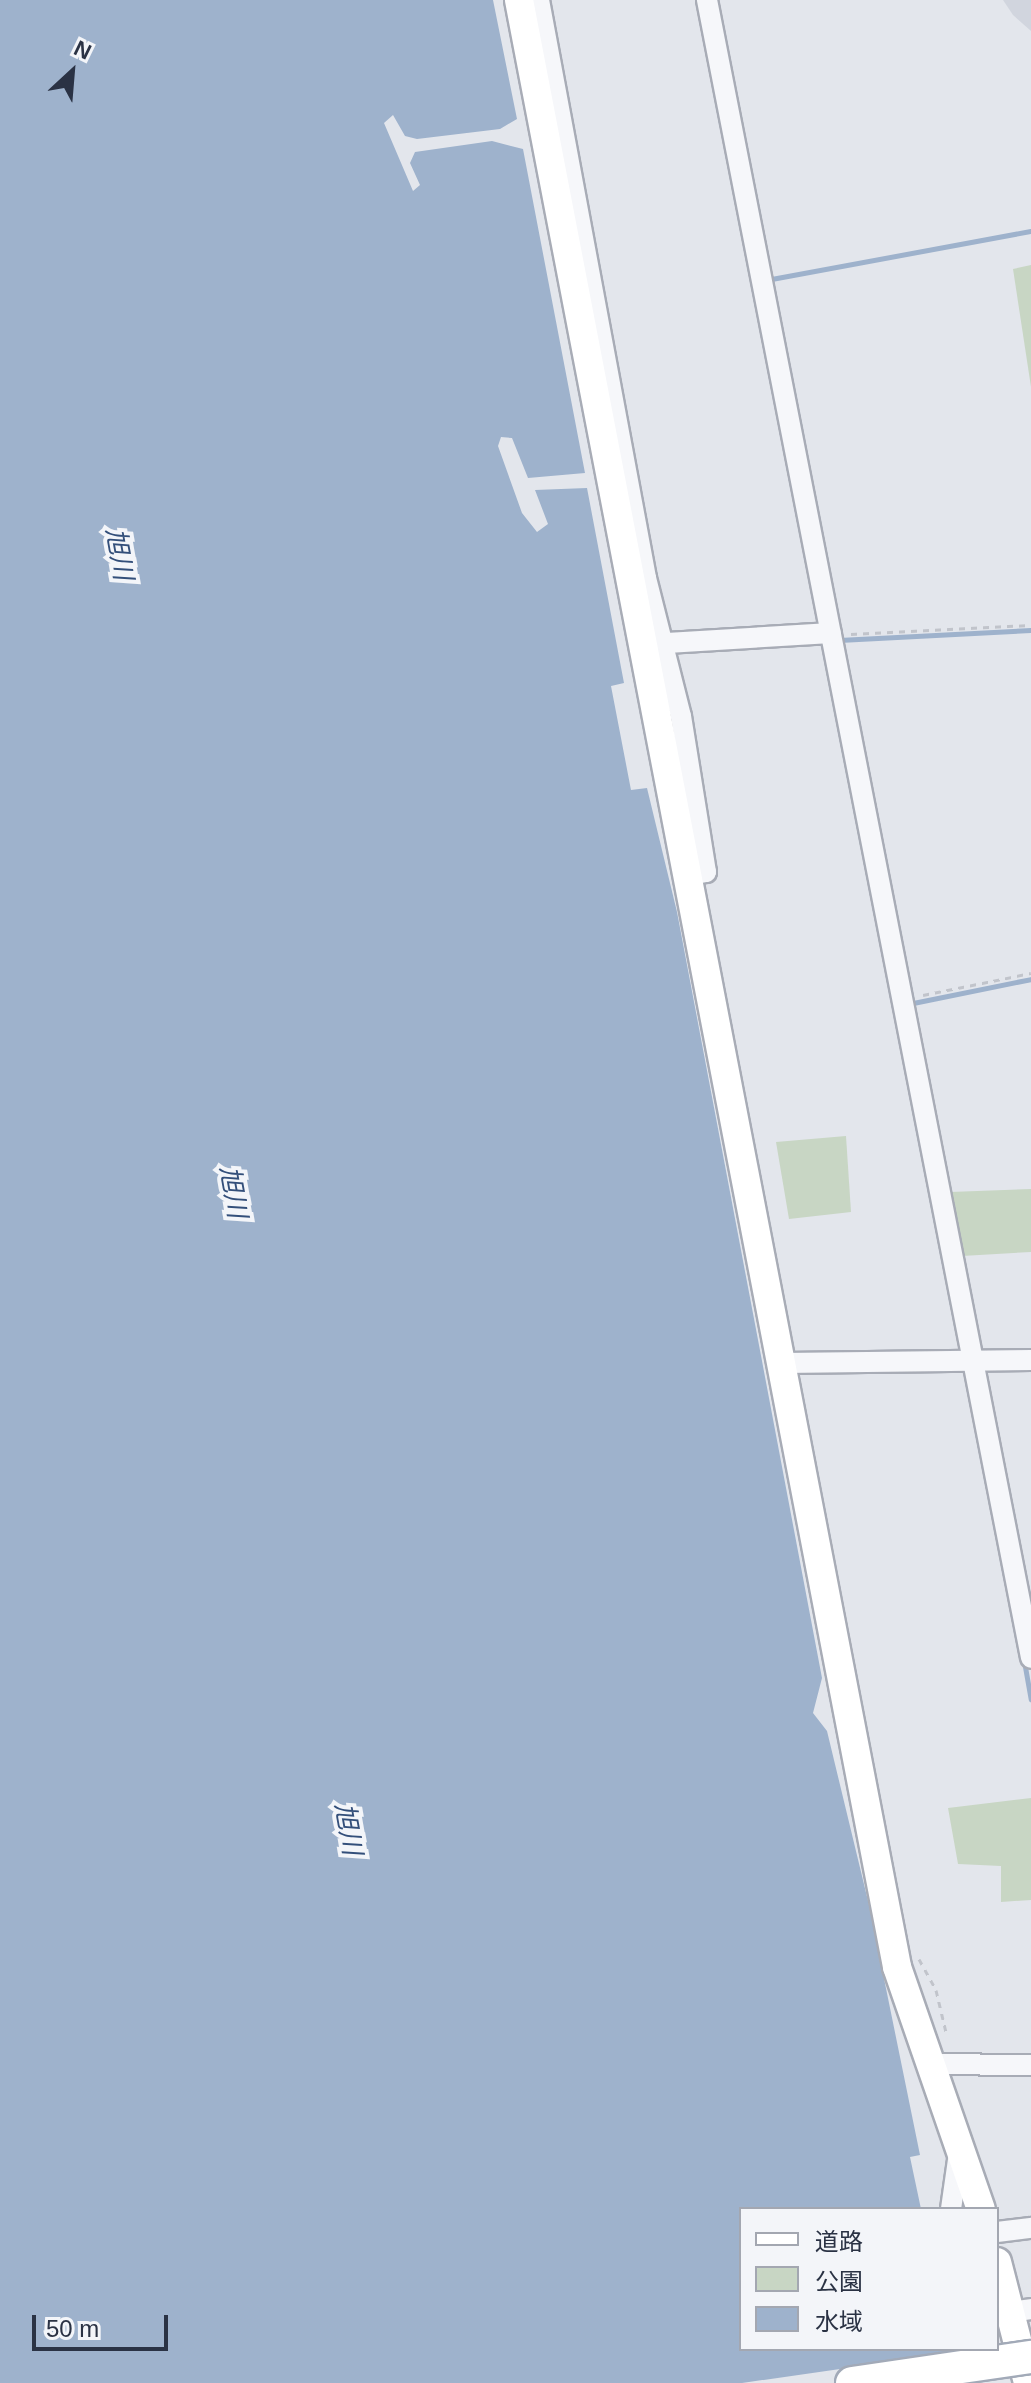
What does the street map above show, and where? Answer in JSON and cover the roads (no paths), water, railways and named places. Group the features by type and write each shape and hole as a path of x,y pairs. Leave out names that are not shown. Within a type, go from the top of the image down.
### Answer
{"main road":[{"path":"852,2383 1031,2357"}],"street":[{"path":"519,0 640,579 667,643 706,872 690,875"},
{"path":"539,0 690,875 783,1363 826,1626 897,1967 980,2207"},
{"path":"707,0 825,633 903,1000 1031,1658"},
{"path":"667,643 825,633"},
{"path":"783,1363 1031,1360"},
{"path":"932,2064 1031,2065"},
{"path":"951,2207 960,2146"},
{"path":"999,2232 1031,2228"},
{"path":"999,2266 1021,2310 1028,2383"},
{"path":"975,2351 982,2383"}],"water":[{"name":"旭川","path":"0,0 493,0 517,119 500,129 417,139 405,136 393,115 384,123 413,191 420,185 410,163 415,152 492,141 523,149 585,473 528,478 512,438 501,437 498,446 522,513 537,532 548,524 535,490 587,488 624,683 611,686 631,790 647,788 677,912 822,1678 813,1713 827,1731 869,1905 920,2155 910,2157 921,2207 739,2207 739,2351 960,2351 967,2383 0,2383"}],"waterway":[{"path":"766,280 1031,231"},
{"path":"839,640 1031,630"},
{"path":"913,1003 1031,979"},
{"path":"1024,1661 1031,1699"}]}
